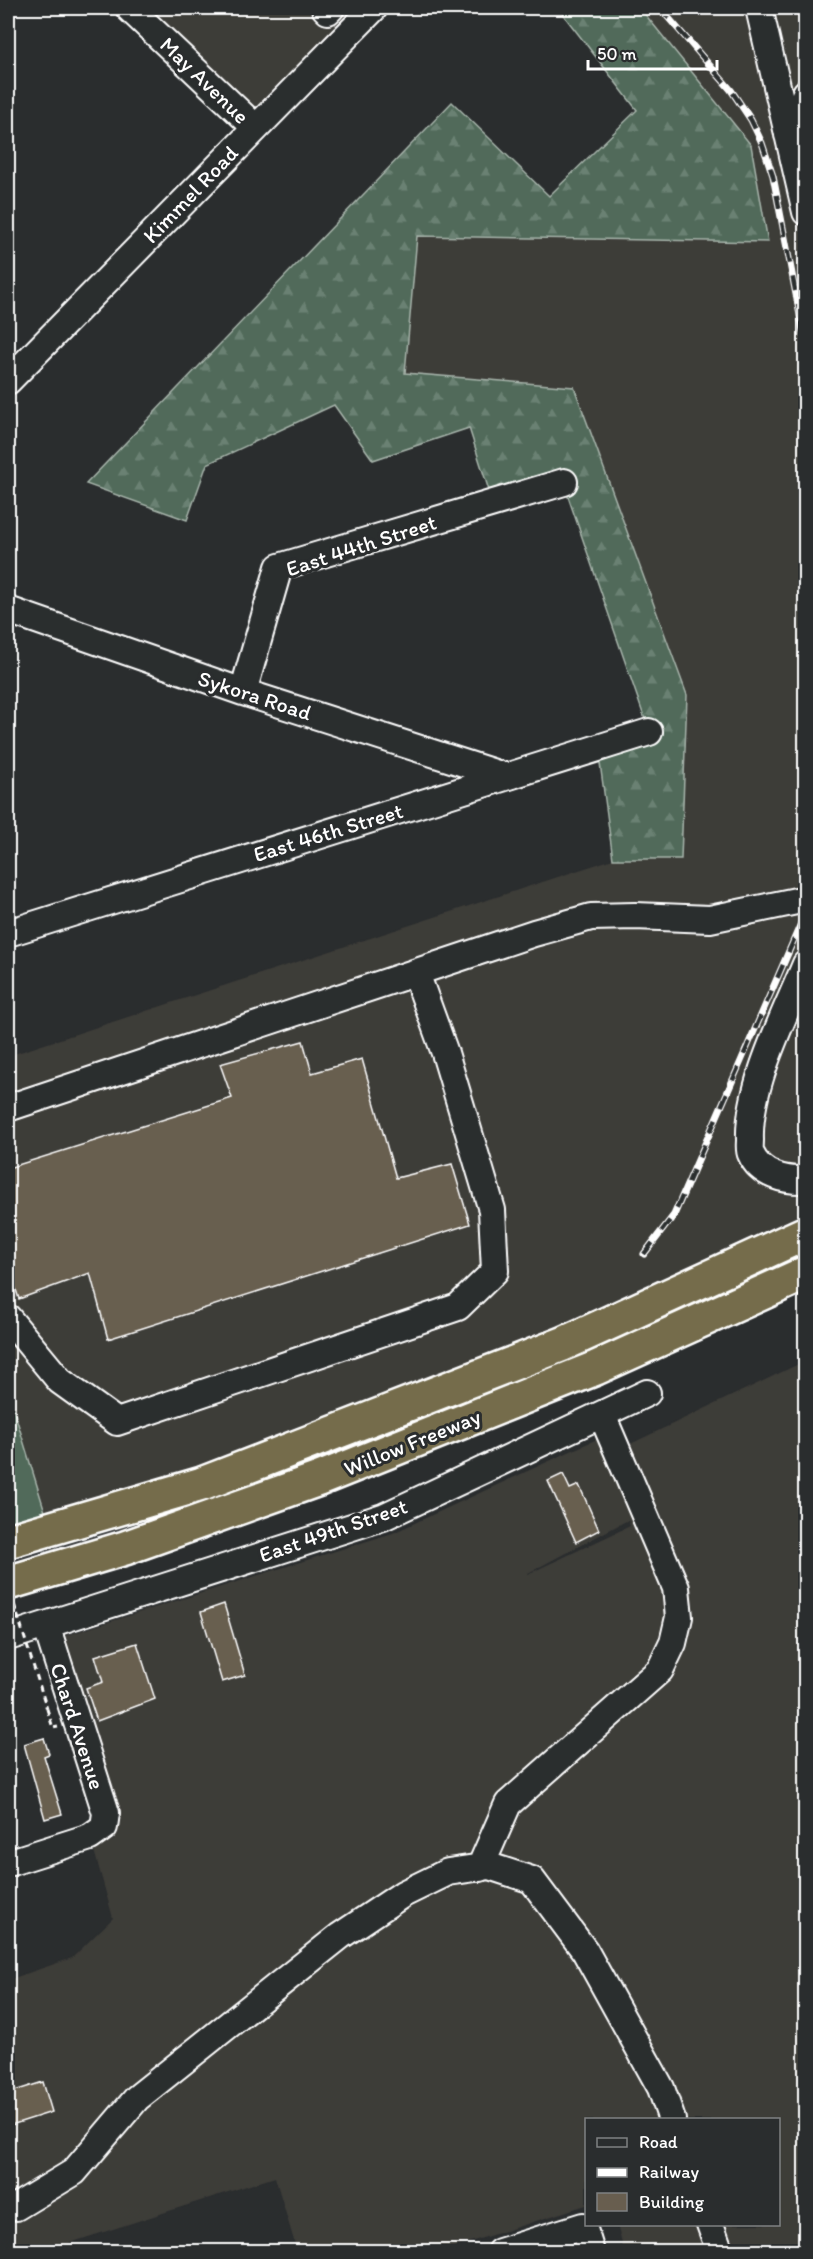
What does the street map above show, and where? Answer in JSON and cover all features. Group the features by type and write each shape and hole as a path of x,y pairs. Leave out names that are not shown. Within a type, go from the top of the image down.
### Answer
{"highway":[{"name":"Willow Freeway","path":"8,1541 202,1484 563,1344 806,1233"},
{"name":"Willow Freeway","path":"8,1584 125,1548 319,1479 596,1368 806,1273"}],"street":[{"name":"May Avenue","path":"129,8 255,128"},
{"path":"325,8 328,11 331,8"},
{"name":"Kimmel Road","path":"8,381 374,8"},
{"path":"759,8 806,212"},
{"path":"788,135 806,93"},
{"name":"East 44th Street","path":"243,692 279,567 564,482"},
{"name":"Sykora Road","path":"8,610 243,692 504,776"},
{"name":"East 46th Street","path":"8,933 649,732"},
{"path":"8,1108 534,933 591,917 710,919 806,898"},
{"path":"806,964 759,1079 749,1120 750,1153 764,1171 789,1181 806,1180"},
{"path":"8,1318 60,1381 117,1422 458,1307 495,1271 492,1210 445,1053 416,973"},
{"name":"East 49th Street","path":"8,1637 383,1517 647,1394"},
{"path":"480,1868 508,1803 660,1670 673,1643 679,1617 676,1588 602,1415"},
{"name":"Chard Avenue","path":"8,1863 90,1837 104,1827 106,1813 46,1625"},
{"path":"16,2207 74,2172 137,2098 340,1935 403,1894 448,1872 489,1866 532,1880 585,1951 661,2088 671,2118"},
{"path":"500,2252 583,2226 591,2252"},
{"path":"711,2226 720,2252"}],"path":[{"path":"8,1584 47,1709"}],"shaded area":[{"path":"129,8 374,8 255,127"},
{"path":"640,8 805,8 805,1233 50,1528 8,1391 8,1056 613,859 681,859 574,387 405,373 416,236 768,242 751,145"},
{"path":"805,1361 805,2251 624,2251 617,2226 780,2226 780,2118 585,2118 585,2205 442,2251 297,2251 275,2177 45,2251 8,2251 8,1980 72,1958 113,1918 93,1847 114,1840 51,1640 393,1533 597,1439 605,1456","holes":["628,1520 630,1526 528,1573"]}],"green space":[{"path":"558,8 640,8 751,145 768,242 417,236 405,373 574,387 687,695 681,859 613,859 598,748 649,731 563,482 493,503 469,428 373,460 334,405 207,464 187,520 86,484 452,102 549,196 637,110"},
{"path":"8,1391 50,1528 8,1541"}],"building":[{"path":"303,1041 312,1073 362,1059 396,1178 452,1164 470,1224 108,1339 90,1273 19,1299 8,1265 8,1168 232,1098 220,1064"},
{"path":"563,1474 570,1489 579,1485 599,1530 576,1542 548,1481"},
{"path":"224,1604 245,1675 222,1682 201,1612"},
{"path":"137,1643 155,1699 97,1721 86,1688 103,1682 95,1656"},
{"path":"44,1738 49,1754 44,1756 62,1814 45,1819 24,1744"},
{"path":"43,2082 52,2112 8,2126 8,2093"}],"railway":[{"path":"660,8 731,90 751,120 762,143 773,176 806,346"},
{"path":"644,1254 674,1215 806,912"}]}
